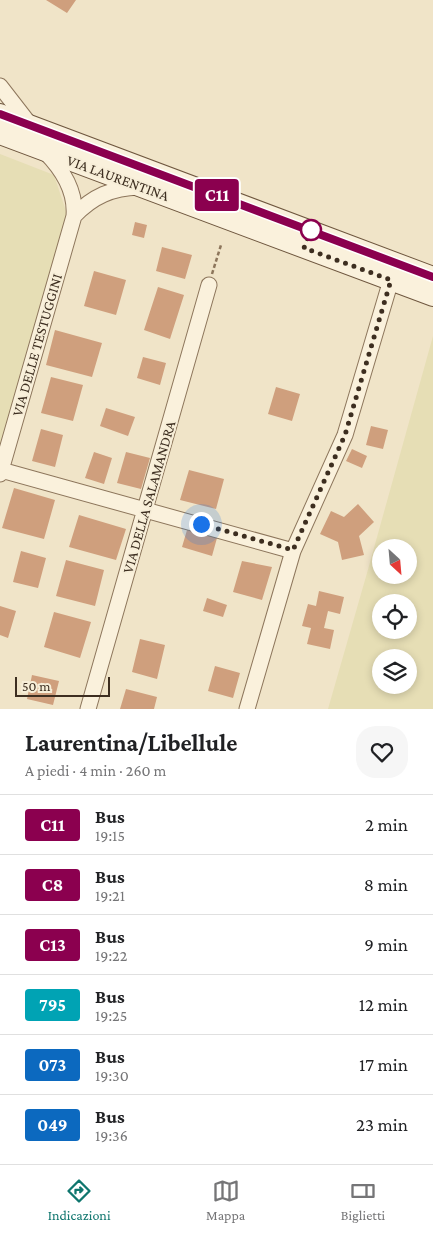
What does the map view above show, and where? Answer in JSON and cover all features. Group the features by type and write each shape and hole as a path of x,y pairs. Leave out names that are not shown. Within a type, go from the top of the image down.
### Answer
{"main road":[{"name":"VIA LAURENTINA","path":"0,114 433,277"},
{"name":"VIA LAURENTINA","path":"0,134 433,296"}],"street":[{"path":"0,86 31,126"},
{"path":"44,150 66,178 73,200 74,216"},
{"path":"74,216 87,202 101,194 124,188 144,187"},
{"name":"VIA DELLE TESTUGGINI","path":"0,472 74,216"},
{"path":"247,709 293,550 345,435 391,280"},
{"name":"VIA DELLA SALAMANDRA","path":"88,709 209,285"},
{"path":"0,472 145,509 293,550"}],"path":[{"path":"209,285 221,245"}],"shaded area":[{"path":"0,154 54,175 67,214 0,447"},
{"path":"433,336 433,709 328,709 372,555 372,584 418,584 418,539 376,539"}],"building":[{"path":"46,0 76,0 67,13"},
{"path":"135,222 147,225 144,238 132,235"},
{"path":"162,247 192,255 185,279 156,271"},
{"path":"94,271 126,280 116,315 84,306"},
{"path":"158,287 184,295 170,339 144,330"},
{"path":"55,330 102,343 92,377 46,365"},
{"path":"143,357 166,363 160,385 137,378"},
{"path":"51,377 83,385 73,421 41,413"},
{"path":"276,387 300,394 292,421 268,414"},
{"path":"106,408 135,417 128,436 100,426"},
{"path":"371,426 388,430 383,449 366,445"},
{"path":"41,429 63,435 55,467 32,461"},
{"path":"352,449 367,456 362,468 346,461"},
{"path":"94,452 112,458 104,484 85,478"},
{"path":"126,452 150,458 141,489 117,483"},
{"path":"189,470 224,479 216,509 180,500"},
{"path":"14,488 55,500 44,539 2,528"},
{"path":"358,504 374,522 359,536 364,555 342,560 338,542 320,534 331,511 344,517"},
{"path":"79,515 126,529 116,560 69,547"},
{"path":"187,530 217,538 212,556 182,547"},
{"path":"21,551 46,558 38,588 13,582"},
{"path":"66,560 104,570 95,606 56,596"},
{"path":"242,561 272,567 262,600 233,592"},
{"path":"319,591 344,597 340,614 328,611 324,628 334,630 330,649 307,644 311,628 302,626 308,604 316,606"},
{"path":"207,598 227,605 223,617 203,611"},
{"path":"0,606 16,611 8,638 0,635"},
{"path":"54,612 91,622 80,658 44,647"},
{"path":"140,639 165,645 157,679 132,672"},
{"path":"215,666 240,673 233,698 208,691"},
{"path":"32,675 59,681 53,705 27,699"},
{"path":"126,689 157,697 154,709 120,709"}],"bus line":[{"name":"C11","path":"0,114 433,277"}],"route":[{"path":"201,524 293,550 345,435 391,280 304,248 311,230"}]}
